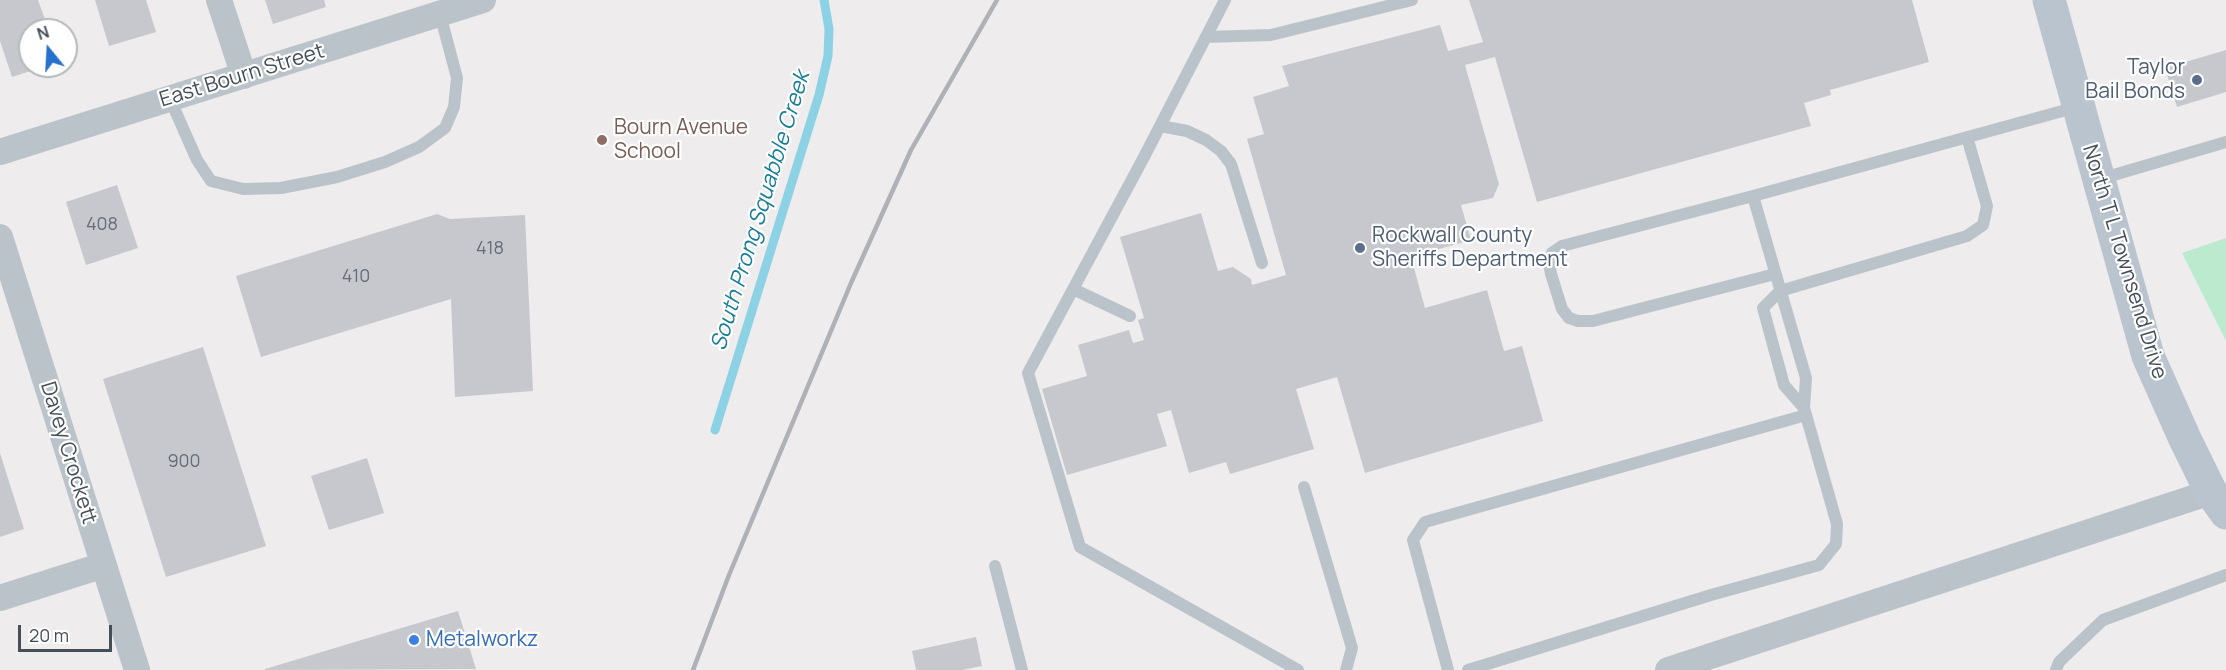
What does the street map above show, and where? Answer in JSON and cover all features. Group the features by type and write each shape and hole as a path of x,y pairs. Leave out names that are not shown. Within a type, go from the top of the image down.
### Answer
{"street":[{"path":"219,0 244,76"},
{"name":"East Bourn Street","path":"0,152 483,0"},
{"name":"North T L Townsend Drive","path":"2049,0 2148,356 2185,439 2219,502"},
{"name":"Davey Crockett","path":"0,237 137,670"},
{"path":"1668,670 2219,502"},
{"path":"0,598 104,566"}],"lane":[{"path":"1225,0 1028,373 1080,546 1298,670"},
{"path":"1206,38 1271,35 1412,0"},
{"path":"170,99 197,160 211,181 243,189 281,188 337,177 385,162 419,147 445,128 454,107 457,78 440,14"},
{"path":"1775,274 1593,321 1578,321 1569,318 1562,309 1549,262 1552,253 1562,246 2078,107"},
{"path":"1160,126 1187,131 1206,140 1221,151 1231,164 1262,263"},
{"path":"1805,412 1784,385 1763,309 1780,291 1967,236 1983,225 1987,206 1967,137"},
{"path":"2099,179 2226,142"},
{"path":"1468,670 1820,564 1836,544 1836,524 1805,412 1806,378 1753,196"},
{"path":"1073,289 1130,316"},
{"path":"1448,670 1413,540 1425,522 1805,412"},
{"path":"1304,487 1352,648 1346,670"},
{"path":"995,566 1022,670"},
{"path":"2056,670 2059,662 2103,620 2226,575"}],"green space":[{"path":"2226,238 2226,341 2182,253"}],"building":[{"path":"0,0 38,0 45,18 18,18 18,75 12,77 0,41"},
{"path":"95,0 146,0 156,32 109,46"},
{"path":"265,0 324,0 326,7 273,24"},
{"name":"Rockwall County Sheriffs Department","path":"1469,0 1912,0 1929,62 1830,90 1831,95 1804,103 1811,126 1537,202 1495,57 1465,65 1499,184 1493,198 1461,205 1471,240 1411,257 1425,308 1487,290 1504,351 1522,346 1543,421 1365,473 1337,377 1296,389 1314,449 1230,474 1226,462 1189,473 1171,410 1157,414 1167,446 1067,475 1042,389 1087,376 1078,345 1129,330 1133,343 1144,340 1138,320 1144,318 1120,237 1201,213 1218,271 1233,267 1251,279 1252,285 1286,275 1247,139 1264,134 1253,97 1289,86 1282,66 1440,25 1448,51 1483,42"},
{"name":"Taylor Bail Bonds","path":"2226,50 2226,92 2177,107 2165,68"},
{"path":"117,185 138,248 86,265 66,202"},
{"path":"437,214 450,219 525,215 533,391 455,397 451,299 261,357 236,276"},
{"path":"203,347 266,546 166,577 103,379"},
{"path":"0,453 24,529 0,537"},
{"path":"367,458 384,513 329,530 311,476"},
{"name":"Metalworkz","path":"458,611 476,669 265,670 265,669"},
{"path":"976,637 982,666 962,670 916,670 912,651"}],"waterway":[{"name":"South Prong Squabble Creek","path":"715,430 819,95 828,56 829,29 824,0"}],"railway":[{"path":"693,670 729,575 851,283 911,150 997,0"}],"place":[{"name":"Taylor Bail Bonds","path":"2197,80"},
{"name":"Bourn Avenue School","path":"602,140"},
{"name":"Rockwall County Sheriffs Department","path":"1360,248"},
{"name":"Metalworkz","path":"414,640"}]}
